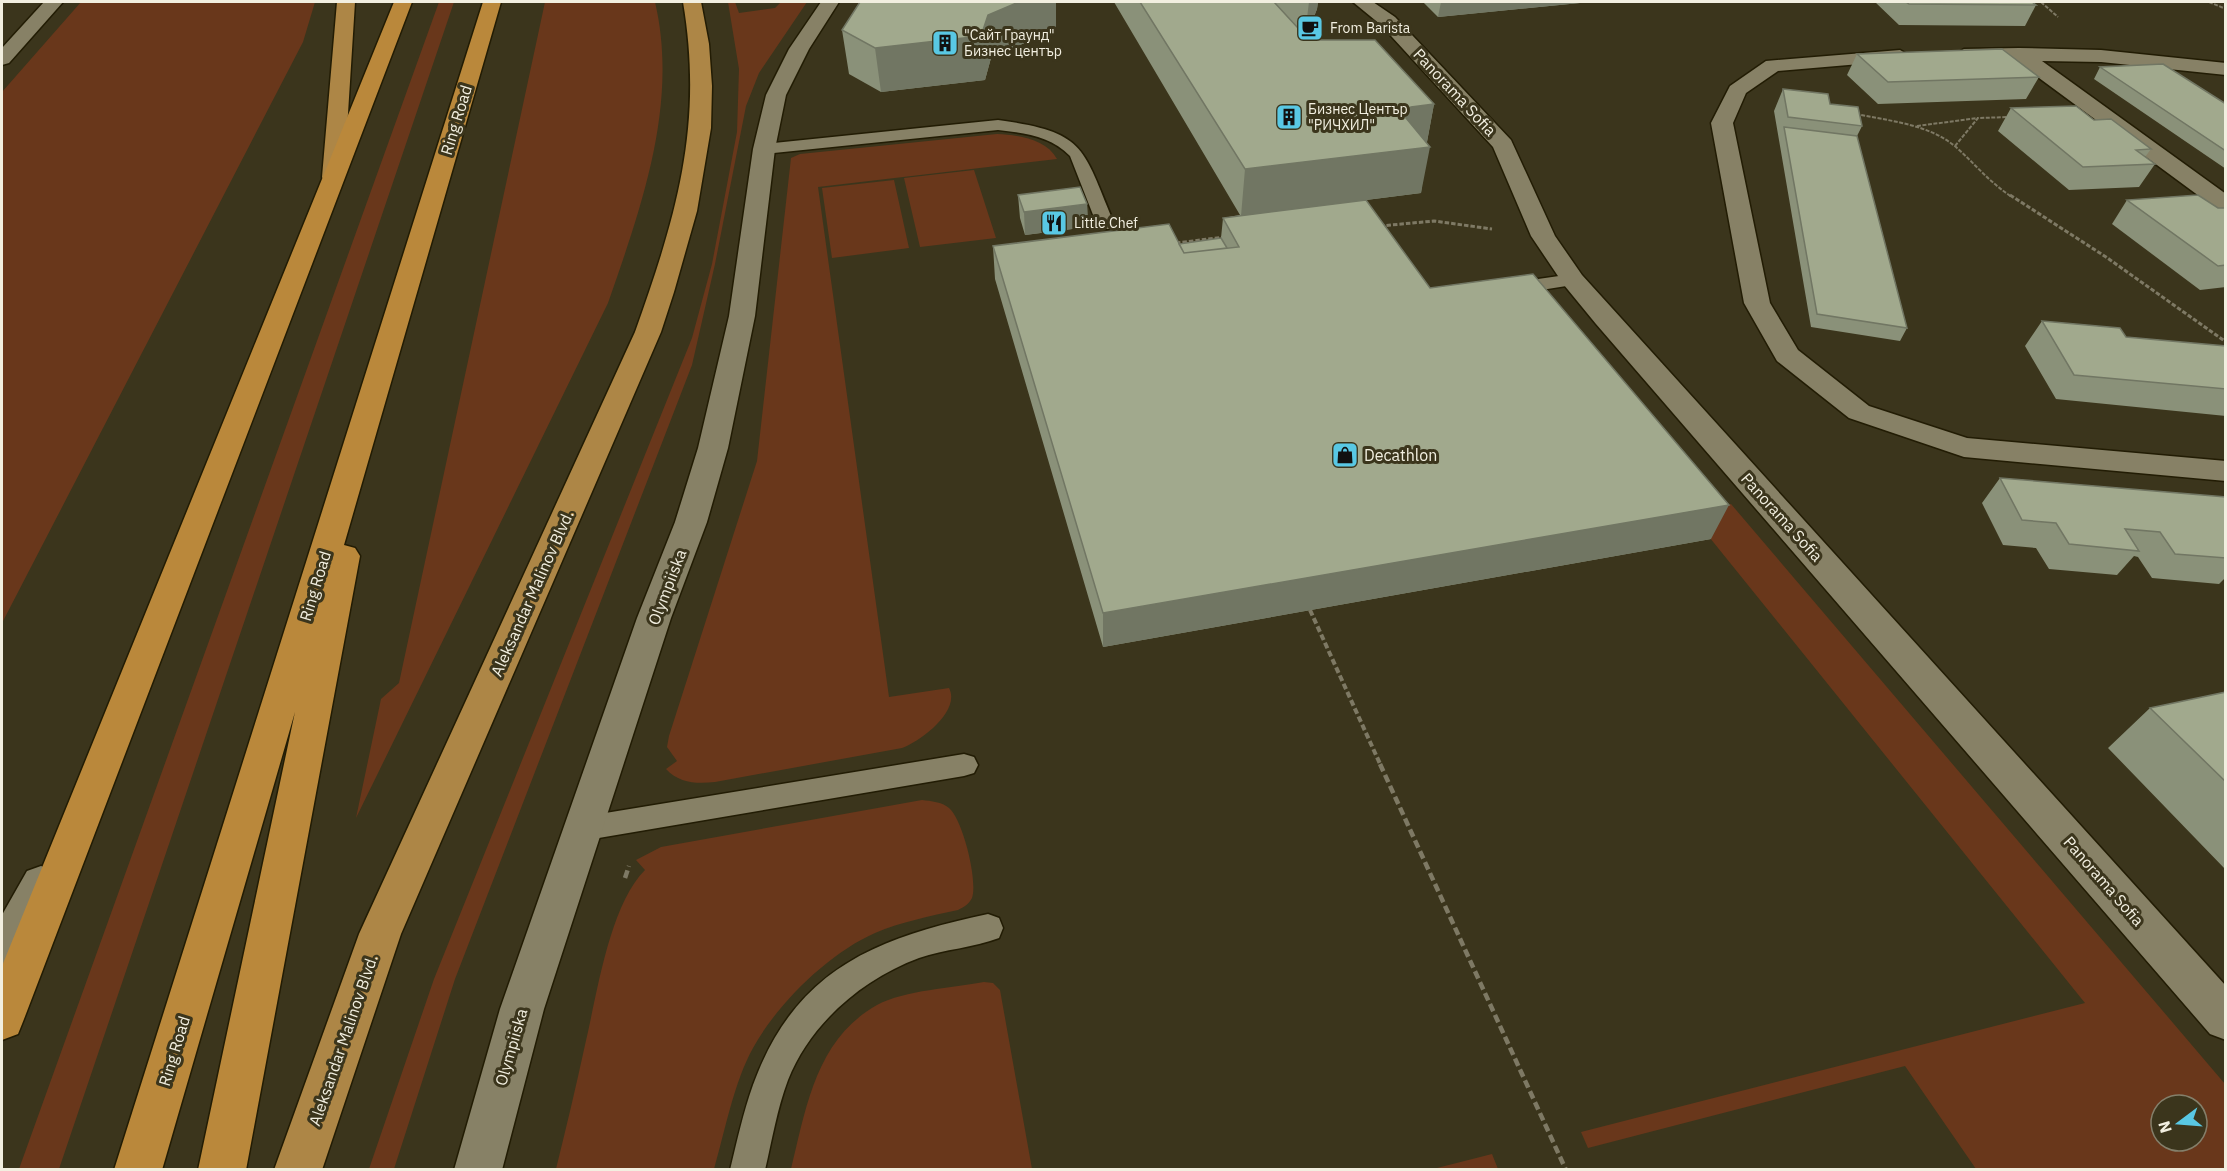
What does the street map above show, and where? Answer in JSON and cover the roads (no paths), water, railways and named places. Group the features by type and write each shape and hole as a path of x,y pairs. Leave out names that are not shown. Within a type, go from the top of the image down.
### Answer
{"highway":[{"path":"2,1019 97,783 403,2"},
{"name":"Ring Road","path":"138,1170 492,2"},
{"path":"222,1170 380,374"}],"main road":[{"path":"333,177 344,62 346,2"},
{"name":"Aleksandar Malinov Blvd.","path":"297,1170 380,934 648,332 671,266 696,162 702,94 700,47 692,2"}],"street":[{"path":"2,58 54,2"},
{"name":"Olympiiska","path":"478,1170 522,1009 654,618 692,522 713,448 742,316 769,121 787,71 830,2"},
{"name":"Panorama Sofia","path":"1362,2 1388,21 1503,145 1543,236 1573,280 2226,1020"},
{"path":"2019,54 2226,205"},
{"path":"2226,69 2102,57 2019,54 1866,57 1773,65 1737,90 1722,123 1757,303 1787,356 1859,412 1964,447 2226,471"},
{"path":"2,955 97,783"}],"lane":[{"path":"764,149 998,125 1037,130 1067,144 1077,155 1106,225"},
{"path":"1492,291 1573,280"},
{"path":"581,829 964,765"},
{"path":"747,1170 779,1061 796,1029 823,1001 859,971 892,954 922,943 988,928"}],"place":[{"name":"From Barista","path":"1310,28"},
{"name":"\"Сайт Граунд\" Бизнес център","path":"945,43"},
{"name":"Бизнес Център \"РИЧХИЛ\"","path":"1289,117"},
{"name":"Little Chef","path":"1054,223"},
{"name":"Decathlon","path":"1345,455"}]}
